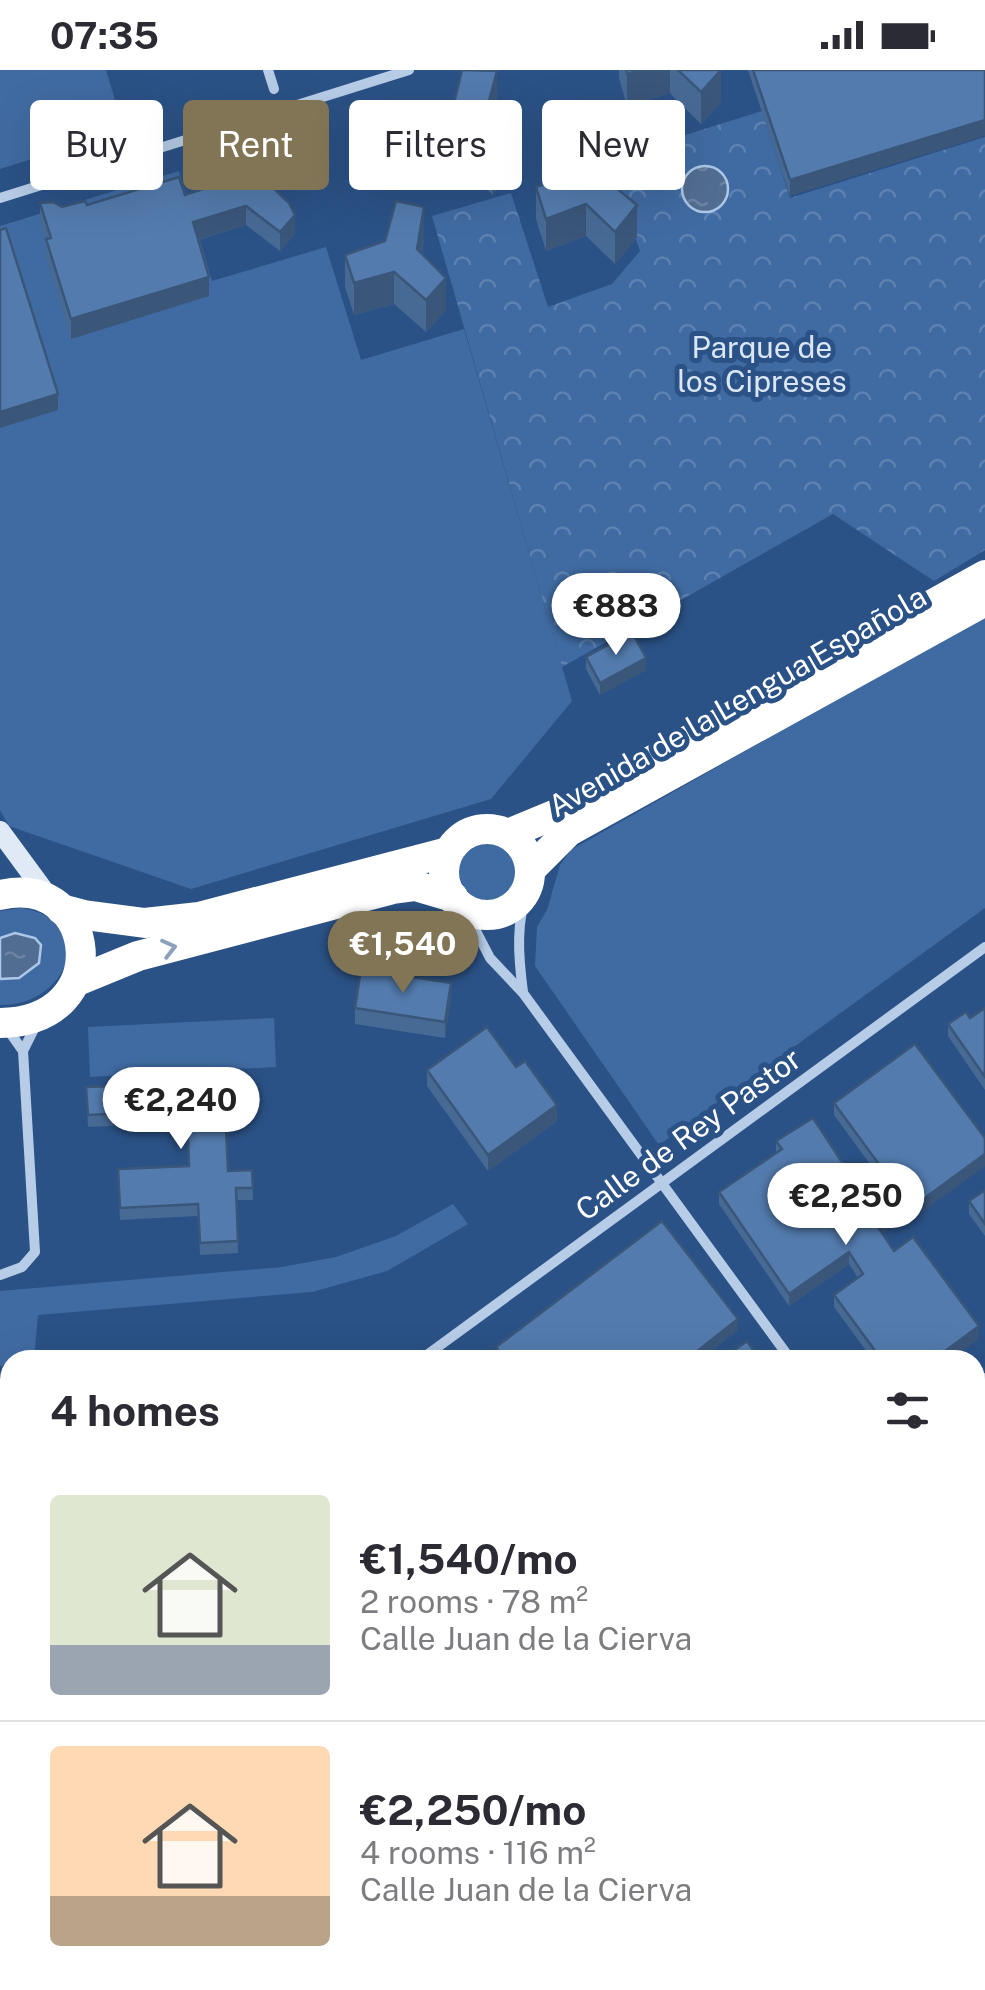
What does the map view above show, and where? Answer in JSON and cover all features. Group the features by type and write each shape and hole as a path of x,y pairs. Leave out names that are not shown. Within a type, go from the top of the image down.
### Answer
{"highway":[{"name":"Avenida de la Lengua Española","path":"508,834 556,814 985,575"},
{"name":"Avenida de la Lengua Española","path":"529,878 580,825 985,601"},
{"path":"0,895 28,892 56,905 144,923 200,917 448,852 468,833 484,829 508,834 520,843 529,878 520,900 508,910 493,914 478,914 416,886 138,956 77,981 57,1005 40,1014 23,1022 2,1023"},
{"path":"448,852 444,867 446,885 458,902"},
{"path":"56,905 80,942 77,981"}],"main road":[{"path":"0,831 56,905"}],"street":[{"path":"268,70 274,89"},
{"path":"0,198 401,71"},
{"path":"523,992 518,916 529,878"},
{"path":"458,902 490,958 523,992 784,1350"},
{"name":"Calle de Rey Pastor","path":"434,1350 985,948"},
{"path":"0,1276 22,1266 35,1252 23,1051 40,1014"},
{"path":"2,1023 23,1051"}],"green space":[{"path":"0,70 106,70 115,100 30,100 30,160 0,169"},
{"name":"Parque de los Cipreses","path":"762,111 790,198 985,137 985,550 934,581 833,514 562,667 432,216 511,193 548,307 612,284 640,251 619,190 685,190 685,135"},
{"path":"179,171 212,281 326,247 361,360 464,329 572,701 491,799 191,889 9,826 0,810 0,226 117,190 163,190 163,176"},
{"path":"985,615 985,908 659,1145 535,966 537,927 547,910 560,865 571,850"},
{"path":"490,839 512,848 521,870 512,892 490,901 468,892 459,870 468,848"},
{"path":"22,908 47,916 61,929 68,945 66,962 58,978 43,992 24,1002 0,1005 0,979 7,980 41,945 25,934 0,938 0,911"},
{"path":"274,1018 276,1067 90,1077 88,1027"},
{"path":"453,1204 468,1224 387,1271 312,1292 38,1315 35,1350 0,1350 0,1291 282,1267 336,1257 396,1236"}],"water":[{"path":"696,167 714,167 727,180 727,198 714,211 696,211 683,198 685,178"},
{"path":"15,933 35,938 41,945 39,963 19,978 0,979 0,938"}],"building":[{"path":"462,70 497,71 489,100 455,100"},
{"path":"678,70 721,70 701,92"},
{"path":"753,70 985,70 985,120 790,180"},
{"path":"179,177 185,195 200,190 275,190 295,215 280,232 246,206 193,222 209,277 71,319 46,239 51,238 40,203 53,202 62,207 85,201 87,205 136,190 163,190 163,182"},
{"path":"536,187 619,190 637,205 615,232 586,204 546,219"},
{"path":"396,201 424,207 417,249 446,278 426,300 394,272 354,283 345,255 385,241"},
{"path":"6,228 58,394 0,412 0,230"},
{"path":"632,632 646,658 600,683 586,657"},
{"path":"361,969 451,983 445,1022 355,1008"},
{"path":"985,1008 985,1077 948,1024 966,1012 970,1018"},
{"path":"487,1027 516,1067 525,1061 557,1105 488,1155 427,1070"},
{"path":"915,1044 985,1138 985,1154 911,1208 834,1103"},
{"path":"185,1072 185,1081 224,1085 228,1171 252,1170 253,1188 236,1188 238,1241 200,1243 198,1204 120,1208 118,1169 189,1166 187,1110 88,1115 86,1087 140,1085 140,1074"},
{"path":"813,1118 859,1188 869,1187 888,1217 876,1224 894,1251 913,1237 979,1326 947,1350 875,1350 834,1295 863,1274 849,1252 789,1294 719,1192 782,1149 776,1141"},
{"path":"985,1190 985,1224 969,1201"},
{"path":"662,1221 738,1319 699,1350 496,1347"},
{"path":"747,1341 753,1350 735,1350"}]}
